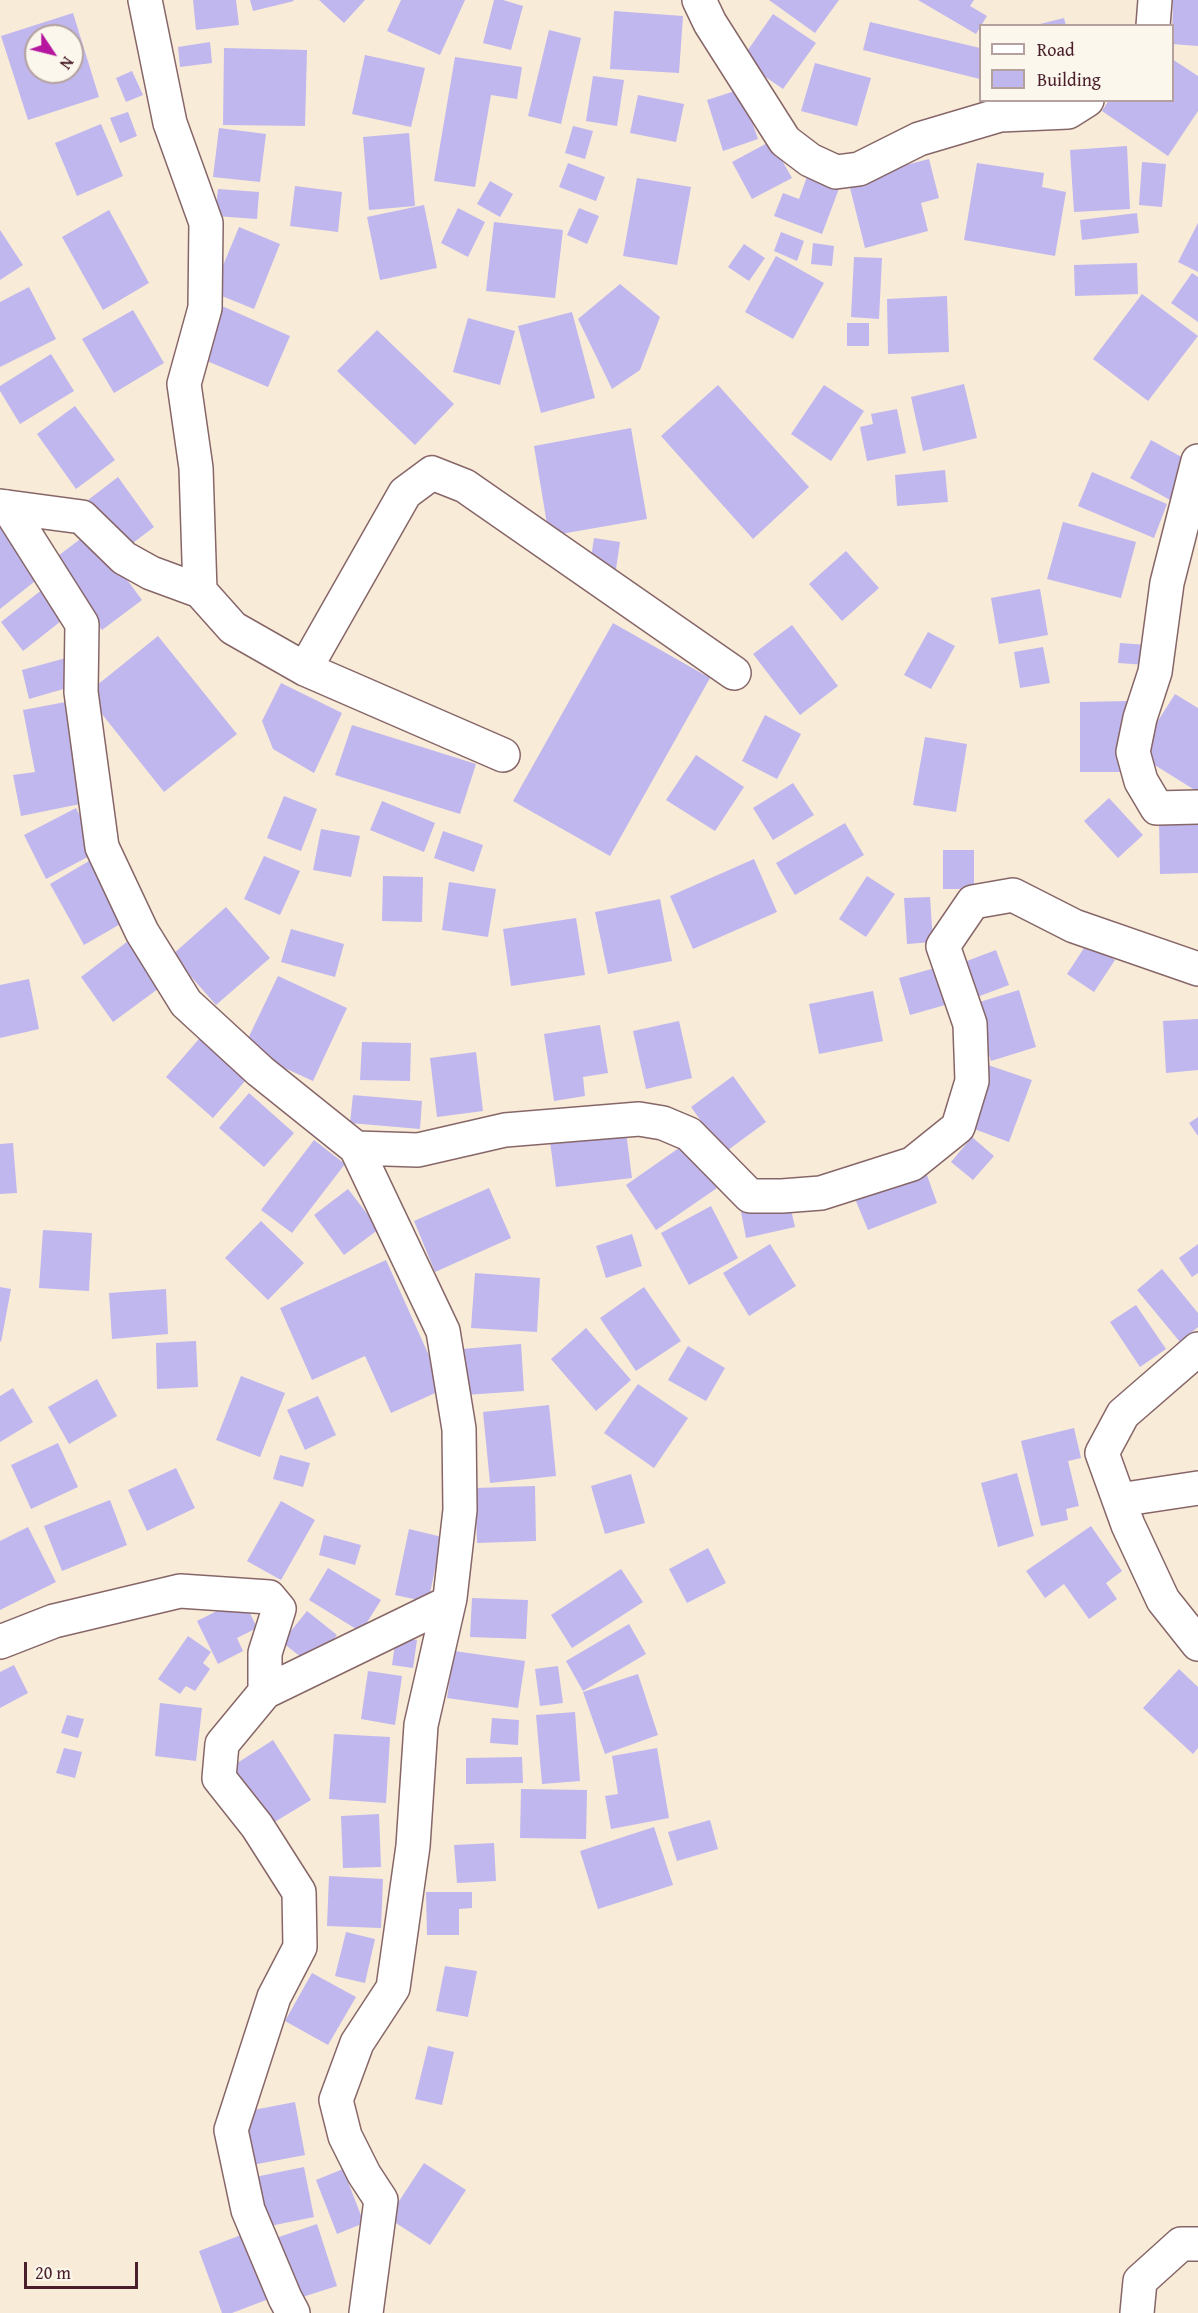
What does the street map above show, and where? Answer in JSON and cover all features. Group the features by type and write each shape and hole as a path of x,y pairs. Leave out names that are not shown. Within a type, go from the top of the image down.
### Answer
{"street":[{"path":"145,0 170,123 206,223 205,308 184,384 196,468 200,591"},
{"path":"699,0 710,23 785,141 810,160 836,172 859,169 919,139 1000,115 1068,112 1084,102"},
{"path":"1153,24 1155,0"},
{"path":"1198,461 1167,583 1155,672 1140,718 1133,752 1141,781 1157,808 1198,807"},
{"path":"305,669 405,493 432,473 465,486 734,674"},
{"path":"4,506 82,517 124,558 151,573 200,591 233,628 305,669 502,755"},
{"path":"4,506 82,624 81,692 102,847 142,932 186,1003 260,1071 356,1148 443,1331 459,1430 460,1510 448,1603 421,1725 413,1846 393,1988 357,2043 336,2100 345,2136 364,2174 381,2200 366,2313"},
{"path":"356,1148 418,1150 505,1130 639,1119 663,1124 689,1134 750,1196 821,1193 912,1164 958,1127 972,1081 970,1024 943,946 973,902 1012,895 1074,926 1198,969"},
{"path":"1198,1349 1123,1414 1101,1453 1163,1600 1198,1644"},
{"path":"1119,1500 1198,1488"},
{"path":"0,1642 54,1621 180,1591 269,1597 279,1610 265,1653 265,1692"},
{"path":"293,2313 248,2210 231,2130 274,1997 300,1947 299,1892 257,1826 219,1778 222,1744 265,1692 448,1603"},
{"path":"1137,2313 1140,2281 1181,2244 1198,2244"}],"building":[{"path":"193,0 236,0 239,25 196,30"},
{"path":"250,0 293,0 294,1 253,11"},
{"path":"319,0 365,0 344,23"},
{"path":"401,0 465,0 440,55 387,31"},
{"path":"494,0 503,0 523,6 511,50 483,43"},
{"path":"769,0 839,0 815,33"},
{"path":"918,0 974,0 970,6 987,16 982,24 979,24 976,34"},
{"path":"1173,0 1198,0 1198,46 1174,44"},
{"path":"614,11 683,16 679,73 610,69"},
{"path":"73,13 76,24 39,24"},
{"path":"773,14 816,43 783,89 741,60"},
{"path":"1064,18 1066,24 1040,24"},
{"path":"870,22 979,48 979,79 863,50"},
{"path":"24,29 24,84 84,84 84,49 99,97 28,120 1,36"},
{"path":"549,30 581,38 561,124 528,116"},
{"path":"210,42 212,63 180,67 178,47"},
{"path":"224,48 307,50 305,126 223,125"},
{"path":"365,55 425,68 411,127 352,114"},
{"path":"455,57 522,67 517,99 491,95 475,187 434,181"},
{"path":"1174,60 1198,76 1198,111 1168,156 1102,111 1108,102 1174,102"},
{"path":"815,63 871,78 857,126 801,111"},
{"path":"132,71 143,95 126,102 116,78"},
{"path":"593,76 624,80 617,126 586,121"},
{"path":"741,89 758,139 723,151 707,100"},
{"path":"638,95 684,104 676,142 630,133"},
{"path":"128,112 137,136 120,143 110,118"},
{"path":"101,124 123,176 77,196 55,143"},
{"path":"573,126 593,131 585,159 565,153"},
{"path":"219,128 266,134 260,182 213,177"},
{"path":"409,133 415,206 369,210 363,137"},
{"path":"771,141 792,178 752,199 732,162"},
{"path":"1127,146 1130,209 1074,212 1070,150"},
{"path":"929,159 939,198 921,203 928,231 865,248 848,180"},
{"path":"1142,162 1166,164 1162,207 1139,205"},
{"path":"568,163 605,177 596,201 559,187"},
{"path":"977,163 1044,173 1042,187 1066,192 1055,256 964,240"},
{"path":"808,174 840,186 822,234 774,216 783,193 799,199"},
{"path":"637,178 691,187 677,265 623,256"},
{"path":"490,181 513,194 500,217 477,204"},
{"path":"295,186 342,192 338,232 290,226"},
{"path":"218,189 259,192 257,219 215,216"},
{"path":"424,205 437,268 380,280 367,217"},
{"path":"458,208 485,222 468,257 441,243"},
{"path":"579,208 599,216 587,244 567,235"},
{"path":"109,210 149,283 103,310 62,237"},
{"path":"1137,213 1139,233 1082,240 1080,220"},
{"path":"494,222 563,230 555,298 486,291"},
{"path":"1198,223 1198,272 1178,262"},
{"path":"239,227 280,244 254,309 212,292"},
{"path":"0,230 23,265 0,280"},
{"path":"781,232 804,241 797,261 774,251"},
{"path":"813,243 834,246 832,266 811,264"},
{"path":"744,244 765,258 749,281 728,267"},
{"path":"776,256 824,283 793,339 745,312"},
{"path":"854,257 882,258 879,319 851,317"},
{"path":"1137,263 1138,294 1075,296 1074,265"},
{"path":"1192,273 1198,277 1198,322 1171,303"},
{"path":"620,284 660,317 640,370 612,389 578,319"},
{"path":"29,287 56,339 0,367 0,302"},
{"path":"1142,294 1198,336 1148,401 1093,359"},
{"path":"947,296 949,352 888,354 887,299"},
{"path":"222,306 290,336 268,387 200,358"},
{"path":"133,310 164,363 114,393 82,339"},
{"path":"572,312 595,398 541,413 518,326"},
{"path":"468,318 515,331 500,385 453,372"},
{"path":"847,323 869,323 869,346 847,346"},
{"path":"377,330 454,404 415,445 337,371"},
{"path":"51,354 74,391 20,424 0,391 0,386"},
{"path":"964,384 977,438 923,451 911,397"},
{"path":"718,385 809,487 753,539 661,436"},
{"path":"824,385 864,411 831,461 791,434"},
{"path":"75,406 115,460 76,489 37,434"},
{"path":"897,409 906,453 867,461 860,427 873,424 871,414"},
{"path":"631,428 647,519 549,536 534,446"},
{"path":"1151,440 1194,464 1172,501 1130,478"},
{"path":"945,470 948,502 897,506 895,475"},
{"path":"1092,472 1167,504 1154,538 1078,506"},
{"path":"118,477 154,527 125,549 88,500"},
{"path":"1063,522 1136,542 1121,598 1047,579"},
{"path":"4,523 44,574 0,609 0,526"},
{"path":"91,531 142,600 102,630 50,562"},
{"path":"594,538 620,542 616,569 590,565"},
{"path":"846,551 879,588 842,621 809,584"},
{"path":"48,585 70,614 23,651 1,622"},
{"path":"1040,589 1048,635 999,644 991,598"},
{"path":"613,623 710,678 610,856 513,801"},
{"path":"792,625 838,686 800,715 753,654"},
{"path":"928,632 955,646 931,689 904,675"},
{"path":"158,636 237,734 164,792 86,694"},
{"path":"1120,643 1148,645 1147,665 1118,663"},
{"path":"1043,647 1050,683 1020,688 1014,652"},
{"path":"66,658 74,686 29,699 22,670"},
{"path":"281,683 342,713 314,773 273,749 262,721"},
{"path":"1175,694 1198,708 1198,792 1137,754"},
{"path":"71,701 90,802 21,816 13,775 35,772 23,710"},
{"path":"1128,701 1128,772 1080,772 1080,702"},
{"path":"765,715 801,734 777,779 742,761"},
{"path":"352,725 476,764 460,814 335,775"},
{"path":"925,737 967,744 956,812 913,805"},
{"path":"696,755 744,787 715,831 666,800"},
{"path":"793,783 814,815 773,840 753,808"},
{"path":"284,796 317,809 301,851 267,838"},
{"path":"1109,798 1143,835 1118,858 1084,821"},
{"path":"382,801 435,823 424,852 370,830"},
{"path":"76,808 99,851 46,879 24,835"},
{"path":"1159,821 1198,821 1198,873 1160,874"},
{"path":"845,823 864,855 795,895 776,863"},
{"path":"321,829 360,836 351,877 313,870"},
{"path":"443,831 483,845 474,872 434,858"},
{"path":"943,850 974,850 974,889 943,889"},
{"path":"264,856 300,871 280,915 244,899"},
{"path":"94,858 129,919 84,945 50,884"},
{"path":"754,859 777,912 693,949 670,896"},
{"path":"383,876 423,877 422,922 382,921"},
{"path":"867,876 895,894 866,937 839,919"},
{"path":"449,882 496,889 488,937 442,930"},
{"path":"930,897 933,942 907,944 904,898"},
{"path":"660,899 672,961 608,974 595,912"},
{"path":"226,907 270,958 216,1005 172,955"},
{"path":"576,918 585,975 511,986 503,929"},
{"path":"291,929 344,944 335,977 281,962"},
{"path":"132,938 166,983 113,1022 81,977"},
{"path":"1088,942 1115,960 1094,992 1067,974"},
{"path":"996,950 1009,985 972,999 959,964"},
{"path":"935,968 945,1005 910,1015 899,978"},
{"path":"278,976 347,1008 313,1081 243,1049"},
{"path":"29,979 39,1029 0,1038 0,985"},
{"path":"1019,990 1036,1047 991,1061 973,1004"},
{"path":"873,991 883,1041 819,1054 809,1004"},
{"path":"1198,1019 1198,1070 1166,1073 1163,1021"},
{"path":"679,1021 692,1078 646,1089 633,1031"},
{"path":"600,1025 608,1073 583,1077 585,1096 554,1101 544,1034"},
{"path":"205,1032 252,1073 213,1118 166,1077"},
{"path":"362,1042 411,1043 410,1081 360,1080"},
{"path":"476,1052 483,1111 437,1117 430,1058"},
{"path":"988,1065 1032,1080 1009,1142 966,1126"},
{"path":"733,1076 766,1122 724,1153 691,1107"},
{"path":"249,1093 294,1133 264,1167 219,1128"},
{"path":"353,1095 422,1101 420,1129 350,1123"},
{"path":"1198,1117 1198,1136 1189,1123"},
{"path":"625,1124 632,1178 556,1187 549,1134"},
{"path":"972,1137 994,1156 973,1180 951,1162"},
{"path":"314,1140 345,1164 292,1233 261,1210"},
{"path":"13,1143 17,1193 0,1194 0,1144"},
{"path":"686,1143 717,1188 656,1230 626,1185"},
{"path":"924,1167 937,1203 868,1230 853,1194"},
{"path":"489,1188 511,1238 435,1272 414,1221"},
{"path":"348,1189 379,1229 344,1255 314,1215"},
{"path":"789,1201 795,1227 746,1238 741,1212"},
{"path":"711,1206 738,1258 689,1285 661,1233"},
{"path":"261,1221 304,1263 268,1300 225,1258"},
{"path":"43,1230 92,1233 89,1291 39,1288"},
{"path":"632,1234 642,1266 606,1278 596,1246"},
{"path":"770,1244 796,1286 749,1316 723,1273"},
{"path":"1198,1244 1198,1273 1192,1277 1179,1258"},
{"path":"386,1260 444,1389 391,1413 365,1356 312,1380 280,1308"},
{"path":"1162,1269 1198,1313 1198,1327 1180,1342 1137,1290"},
{"path":"475,1273 540,1278 537,1332 471,1328"},
{"path":"0,1287 11,1289 1,1342 0,1341"},
{"path":"644,1287 681,1341 636,1371 600,1318"},
{"path":"166,1289 168,1334 112,1339 109,1293"},
{"path":"1136,1305 1166,1349 1140,1367 1110,1322"},
{"path":"586,1328 631,1380 596,1411 551,1359"},
{"path":"196,1341 198,1387 157,1389 156,1343"},
{"path":"521,1344 524,1391 465,1395 462,1349"},
{"path":"688,1346 725,1368 706,1401 668,1380"},
{"path":"241,1376 285,1393 260,1457 216,1440"},
{"path":"97,1379 117,1416 69,1444 48,1407"},
{"path":"638,1384 688,1418 654,1468 604,1433"},
{"path":"13,1388 33,1422 0,1442 0,1396"},
{"path":"318,1396 336,1435 305,1450 287,1410"},
{"path":"549,1405 556,1476 490,1483 483,1412"},
{"path":"1074,1428 1081,1458 1068,1461 1079,1506 1066,1509 1068,1520 1041,1526 1021,1441"},
{"path":"58,1443 78,1487 31,1509 11,1465"},
{"path":"280,1455 310,1463 303,1487 273,1479"},
{"path":"176,1468 195,1508 147,1531 128,1490"},
{"path":"1017,1473 1034,1536 998,1547 981,1483"},
{"path":"631,1474 645,1523 605,1534 591,1486"},
{"path":"535,1486 536,1541 477,1543 475,1488"},
{"path":"110,1500 127,1545 62,1571 44,1526"},
{"path":"281,1501 315,1520 281,1580 247,1561"},
{"path":"1091,1526 1122,1571 1106,1583 1117,1599 1089,1619 1064,1584 1045,1598 1026,1571"},
{"path":"28,1527 56,1582 0,1610 0,1541"},
{"path":"409,1529 442,1537 428,1602 395,1595"},
{"path":"324,1535 361,1545 355,1565 319,1555"},
{"path":"708,1548 726,1583 687,1603 669,1569"},
{"path":"328,1568 381,1600 361,1632 309,1600"},
{"path":"621,1569 643,1602 572,1648 551,1615"},
{"path":"243,1598 257,1628 237,1638 243,1651 218,1664 197,1621"},
{"path":"472,1598 528,1600 526,1639 470,1637"},
{"path":"307,1611 337,1635 312,1666 282,1642"},
{"path":"629,1624 646,1654 583,1691 566,1661"},
{"path":"188,1636 211,1652 203,1663 210,1669 195,1691 186,1686 180,1694 158,1679"},
{"path":"396,1637 417,1640 413,1668 392,1665"},
{"path":"454,1651 525,1661 518,1708 447,1698"},
{"path":"14,1665 28,1693 0,1708 0,1672"},
{"path":"558,1666 563,1703 540,1706 535,1669"},
{"path":"1179,1669 1198,1687 1198,1748 1193,1754 1143,1708"},
{"path":"368,1671 402,1676 395,1725 361,1719"},
{"path":"638,1674 658,1735 605,1754 583,1692"},
{"path":"160,1703 202,1708 196,1761 155,1756"},
{"path":"575,1712 580,1781 542,1784 536,1715"},
{"path":"67,1715 84,1719 78,1738 61,1733"},
{"path":"492,1718 519,1720 518,1745 490,1743"},
{"path":"334,1734 390,1737 386,1803 329,1799"},
{"path":"273,1740 311,1800 268,1826 231,1767"},
{"path":"64,1748 82,1752 75,1778 56,1773"},
{"path":"657,1748 669,1818 611,1829 605,1796 618,1794 612,1756"},
{"path":"522,1757 523,1783 466,1784 466,1758"},
{"path":"521,1789 587,1790 586,1839 520,1838"},
{"path":"379,1814 381,1867 343,1868 341,1816"},
{"path":"710,1820 718,1849 677,1861 668,1832"},
{"path":"654,1827 673,1885 598,1909 580,1851"},
{"path":"494,1843 496,1881 457,1883 454,1845"},
{"path":"329,1876 383,1879 381,1928 327,1926"},
{"path":"426,1892 472,1892 472,1908 459,1909 459,1935 427,1935"},
{"path":"346,1932 375,1939 365,1983 335,1976"},
{"path":"445,1966 477,1971 468,2017 436,2011"},
{"path":"312,1973 356,1997 328,2045 285,2021"},
{"path":"428,2046 454,2052 442,2105 415,2099"},
{"path":"295,2102 305,2155 252,2165 243,2112"},
{"path":"424,2163 466,2190 430,2245 388,2218"},
{"path":"304,2167 314,2217 265,2227 255,2177"},
{"path":"343,2169 364,2223 337,2234 316,2180"},
{"path":"317,2224 337,2286 296,2299 276,2238"},
{"path":"249,2232 274,2297 232,2313 222,2313 199,2251"}]}
